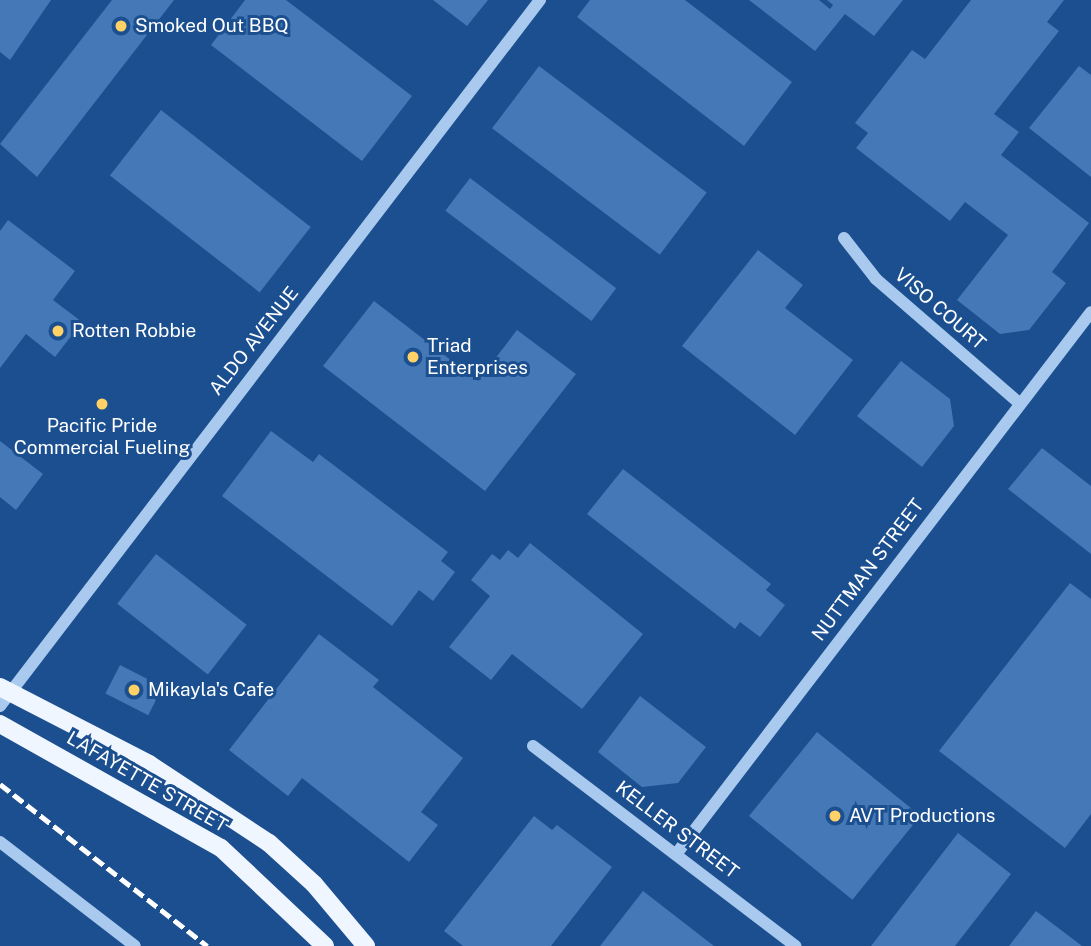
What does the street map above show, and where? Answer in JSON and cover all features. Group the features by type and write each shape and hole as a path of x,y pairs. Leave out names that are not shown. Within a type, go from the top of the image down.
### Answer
{"main road":[{"name":"LAFAYETTE STREET","path":"3,695 149,764 269,843 314,884 366,946"},
{"name":"LAFAYETTE STREET","path":"0,724 222,848 326,946"}],"street":[{"name":"ALDO AVENUE","path":"3,695 540,0"},
{"name":"VISO COURT","path":"844,238 876,279 1019,403"},
{"name":"NUTTMAN STREET","path":"677,853 1091,312"},
{"name":"KELLER STREET","path":"533,746 796,946"},
{"path":"0,842 135,946"}],"building":[{"path":"0,0 51,0 10,60 0,52"},
{"path":"112,0 174,0 37,177 0,144"},
{"path":"245,0 286,0 412,96 362,161 211,45"},
{"path":"433,0 488,0 467,26"},
{"path":"590,0 685,0 792,82 744,146 577,17"},
{"path":"749,0 819,0 830,9 833,5 827,0 903,0 874,36 845,14 815,51"},
{"path":"971,0 1064,0 1047,22 1059,31 994,114 1019,132 1001,155 1089,223 1052,272 1066,283 1029,330 1000,334 957,300 1008,235 965,202 950,221 856,148 868,133 855,123 912,50 925,59"},
{"path":"539,66 707,192 660,255 492,128"},
{"path":"1079,66 1091,75 1091,177 1029,128"},
{"path":"161,110 311,227 260,292 110,175"},
{"path":"470,178 616,288 591,321 445,211"},
{"path":"8,220 75,271 53,300 82,322 55,357 26,334 0,368 0,231"},
{"path":"758,250 803,285 785,308 853,360 795,435 682,346"},
{"path":"374,301 478,381 517,330 576,374 485,491 323,366"},
{"path":"901,361 950,399 954,426 922,467 857,416"},
{"path":"271,431 313,462 319,454 448,552 441,561 455,572 433,601 419,590 392,626 222,496"},
{"path":"0,441 43,474 16,510 0,497"},
{"path":"1042,448 1091,486 1091,554 1008,489"},
{"path":"623,469 771,584 766,590 785,605 760,637 740,622 735,629 587,514"},
{"path":"530,543 643,634 582,709 512,654 491,680 449,647 490,596 471,580 492,554 500,560 508,550 518,558"},
{"path":"156,554 247,625 208,674 117,604"},
{"path":"1070,583 1091,599 1091,814 1065,848 939,751"},
{"path":"319,634 379,680 373,687 463,758 421,812 438,825 409,862 302,778 288,796 229,750"},
{"name":"Mikayla's Cafe","path":"120,665 163,687 148,715 105,694"},
{"path":"640,696 706,747 678,783 642,787 598,752"},
{"name":"AVT Productions","path":"817,732 920,816 852,900 749,816"},
{"path":"534,816 552,830 557,825 612,867 551,946 463,946 444,931"},
{"path":"958,833 1011,874 955,946 871,946"},
{"path":"643,891 714,946 600,946"},
{"path":"1036,911 1082,946 1009,946"}],"railway":[{"path":"0,784 207,946"}],"place":[{"name":"Smoked Out BBQ","path":"121,26"},
{"name":"Rotten Robbie","path":"58,331"},
{"name":"Triad Enterprises","path":"413,357"},
{"name":"Pacific Pride Commercial Fueling","path":"102,404"},
{"name":"Mikayla's Cafe","path":"134,690"},
{"name":"AVT Productions","path":"835,816"}]}
